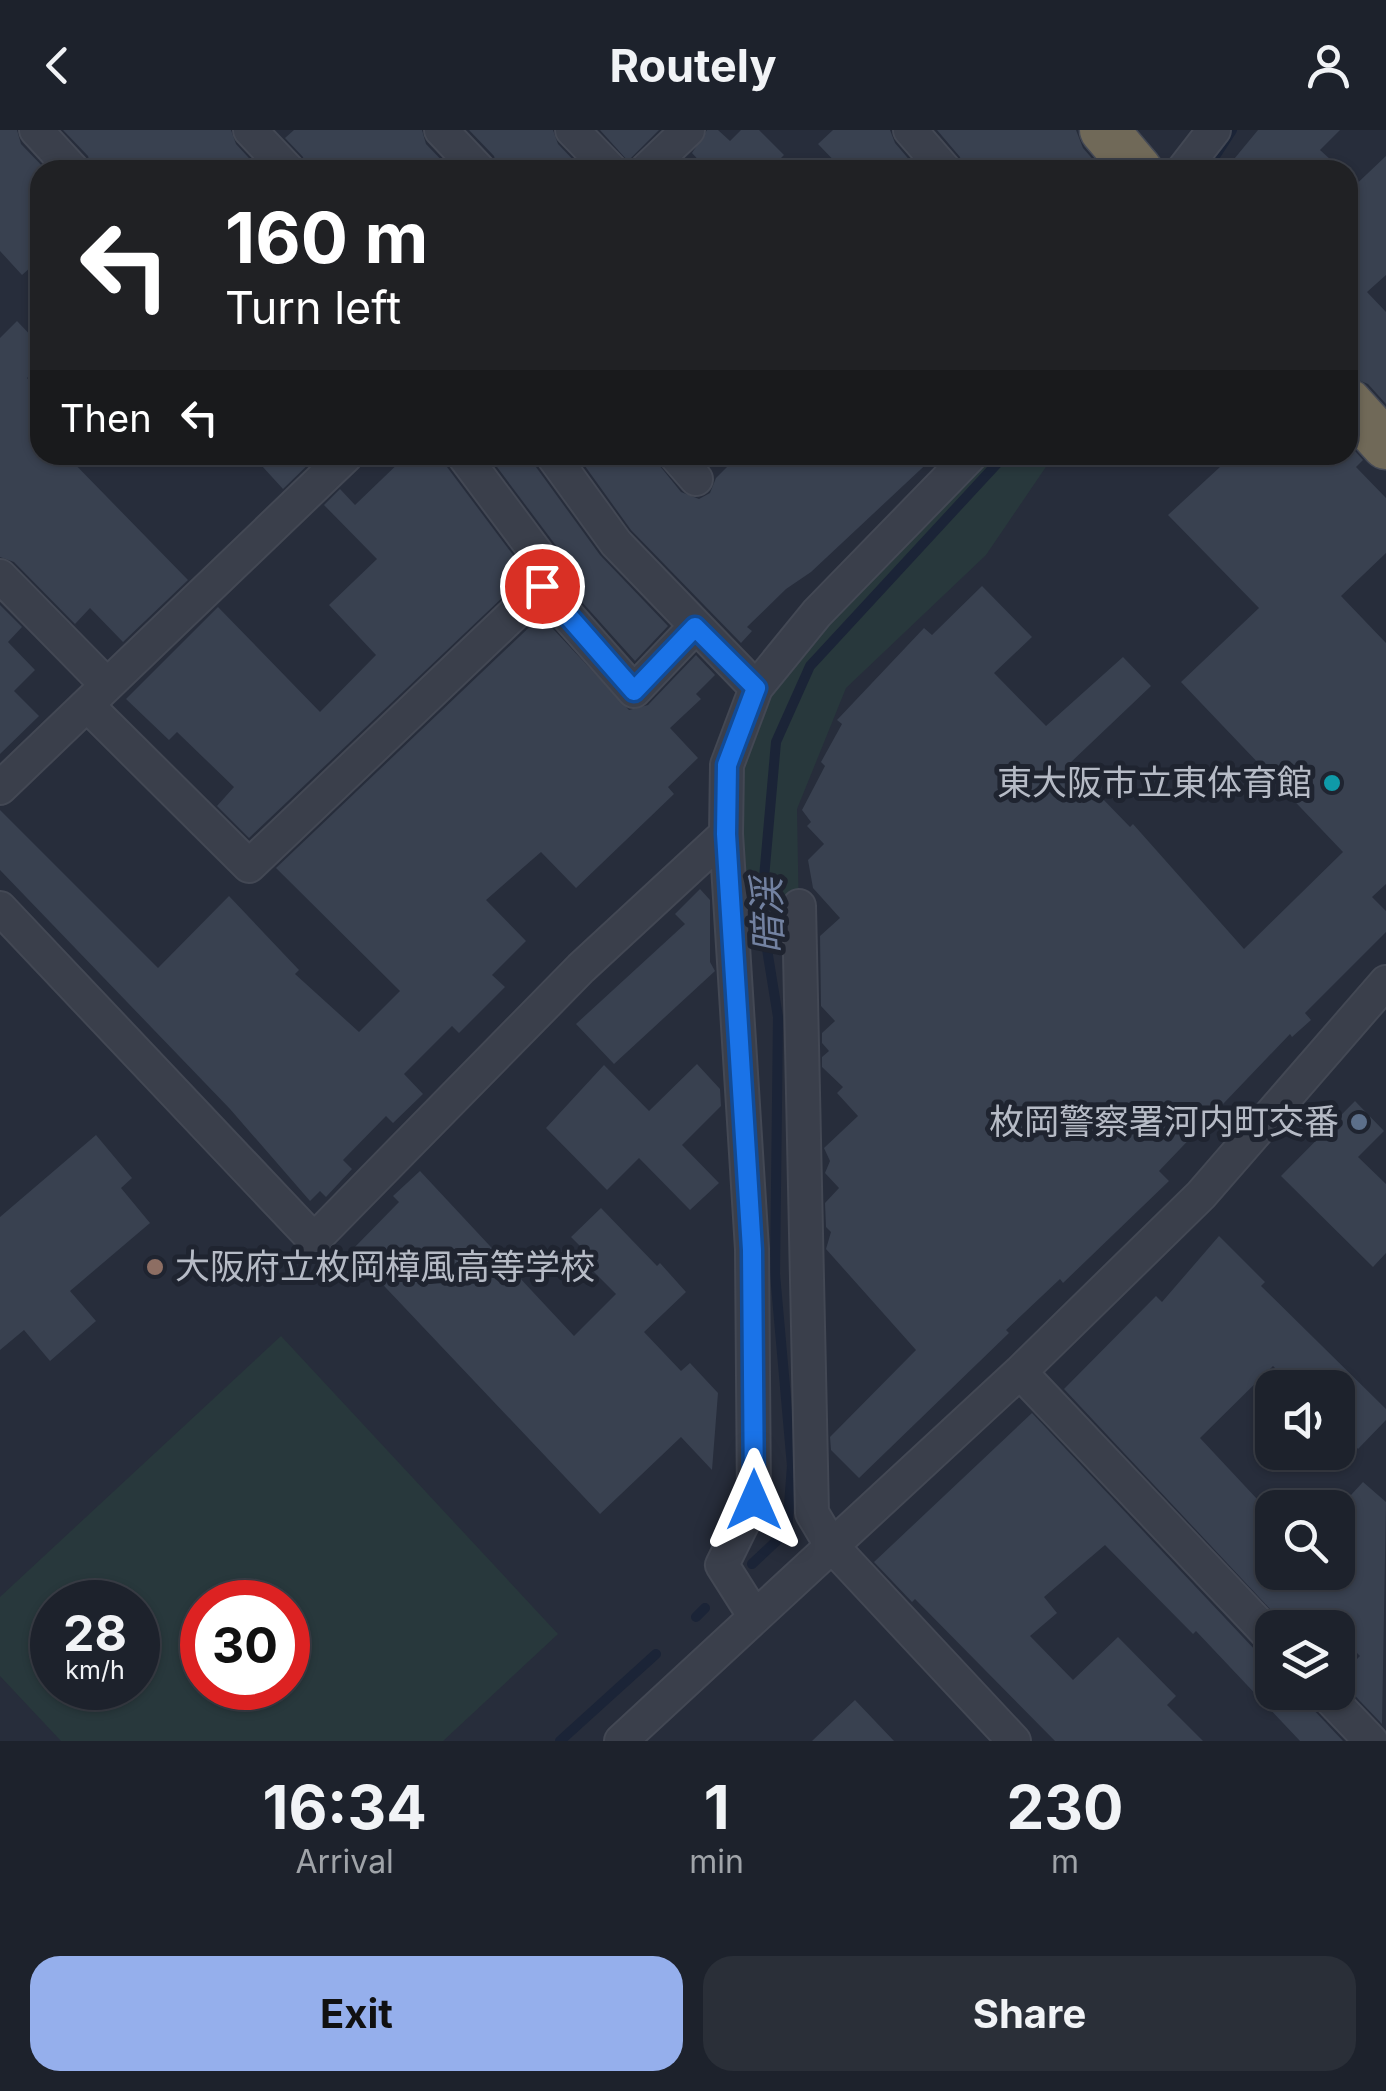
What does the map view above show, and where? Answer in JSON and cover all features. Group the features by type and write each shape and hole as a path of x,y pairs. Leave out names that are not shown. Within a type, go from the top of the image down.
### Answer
{"highway":[{"path":"1104,130 1130,160"},
{"path":"1358,414 1386,445"}],"street":[{"path":"36,130 64,160"},
{"path":"250,130 278,160"},
{"path":"441,130 470,160"},
{"path":"572,130 601,160"},
{"path":"910,130 936,160"},
{"path":"1191,160 1214,130"},
{"path":"0,788 331,465"},
{"path":"0,576 97,695 249,866 542,586 547,567 470,465"},
{"path":"559,465 616,543 756,688"},
{"path":"755,1617 722,1565 754,1500 752,1250 726,834 727,765 756,688 817,613 961,465"},
{"path":"542,586 634,691 695,627"},
{"path":"0,908 314,1240 581,968 726,834"},
{"path":"799,906 812,1513 831,1546 1014,1741"},
{"path":"621,1741 1020,1372 1201,1195 1386,982"},
{"path":"1020,1372 1255,1620"},
{"path":"1341,1710 1370,1741"}],"shaded area":[{"path":"962,465 1047,465 986,555 846,688 797,809 799,921 729,893 726,834 756,688"},
{"path":"281,1336 558,1634 443,1741 61,1741 32,1710 160,1710 160,1580 30,1580 30,1708 0,1676 0,1597"}],"building":[{"path":"0,130 17,130 21,144 36,160 30,160 30,268 22,275 0,251"},
{"path":"63,130 231,130 236,144 251,160 89,160"},
{"path":"294,130 422,130 426,144 441,160 304,160 285,138"},
{"path":"469,130 553,130 558,144 573,160 495,160"},
{"path":"600,130 659,130 629,160"},
{"path":"707,130 718,130 730,141 741,130 759,130 784,155 779,160 698,160 692,153"},
{"path":"833,130 890,130 909,160 833,160 818,144"},
{"path":"937,130 1076,130 1093,160 961,160"},
{"path":"1258,130 1340,130 1320,150 1331,160 1233,160"},
{"path":"1386,156 1386,275 1367,292 1386,312 1386,404 1368,384 1358,380 1358,183"},
{"path":"17,321 30,335 27,378 30,465 76,465 188,580 123,642 90,608 75,624 14,562 0,557 0,338"},
{"path":"261,465 308,465 283,489"},
{"path":"397,465 446,465 525,571 524,577 249,838 217,806 234,787 177,732 169,740 126,699 218,607 320,712 376,655 329,605 377,559 324,505 340,489 355,505"},
{"path":"496,465 535,465 600,555 668,626 635,661 564,582 563,555"},
{"path":"584,465 659,465 681,492 699,499 710,493 716,478 729,465 925,465 811,572 786,589 747,627 752,631 741,643 631,530"},
{"path":"1222,465 1358,465 1386,498 1386,553 1341,596 1386,643 1386,884 1372,897 1386,911 1386,932 1305,1013 1311,1020 1292,1037 1290,1034 1159,1171 1169,1181 1063,1283 1060,1279 1006,1330 1009,1333 859,1478 831,1450 830,1437 916,1350 826,1249 831,1232 826,1227 825,1203 839,1188 825,1173 830,1161 824,1148 858,1116 837,1093 843,1087 822,1067 822,1057 829,1051 822,1043 822,1033 835,1021 821,1006 820,936 840,918 813,888 808,860 824,844 807,826 811,822 802,810 825,766 821,762 842,724 837,720 924,628 932,635 982,586 1032,637 994,673 1046,726 1123,657 1151,686 1069,764 1130,827 1133,824 1244,949 1343,852 1181,682 1259,608 1168,515"},
{"path":"0,605 22,627 8,642 35,670 14,691 39,716 0,754"},
{"path":"541,616 629,710 648,705 696,655 715,675 696,694 701,699 670,728 698,758 668,787 674,794 576,888 541,852 486,900 526,941 492,975 505,987 459,1033 452,1026 404,1074 423,1094 393,1123 386,1116 343,1160 352,1169 326,1197 320,1191 310,1201 230,1109 0,870 0,810 158,968 229,896 299,970 295,974 359,1032 400,991 276,868"},
{"path":"700,889 710,900 710,962 715,971 614,1064 576,1024 685,924 675,914"},
{"path":"697,1064 720,1089 721,1106 682,1145 719,1183 690,1210 639,1158 607,1190 546,1128 604,1065 649,1111"},
{"path":"1355,1101 1384,1131 1358,1157 1386,1184 1386,1253 1373,1267 1281,1176"},
{"path":"96,1135 132,1178 121,1188 150,1223 70,1291 96,1321 50,1361 24,1330 0,1350 0,1217"},
{"path":"420,1171 574,1336 616,1294 593,1271 599,1265 571,1237 601,1208 657,1266 660,1263 686,1292 644,1332 681,1371 690,1363 718,1393 712,1470 681,1437 600,1514 351,1251 399,1202 393,1196"},
{"path":"1219,1236 1265,1282 1261,1286 1346,1370 1277,1370 1273,1366 1269,1370 1255,1370 1255,1384 1200,1438 1255,1497 1255,1590 1355,1590 1355,1491 1363,1482 1386,1502 1382,1724 1355,1696 1355,1661 1360,1656 1355,1651 1355,1610 1271,1610 1064,1389 1156,1296 1162,1302"},
{"path":"1355,1378 1386,1409 1386,1420 1358,1449"},
{"path":"1032,1413 1255,1650 1255,1693 1105,1545 1044,1597 1057,1613 1030,1636 1073,1680 1118,1637 1176,1696 1167,1705 1203,1741 1055,1741 874,1562"},
{"path":"855,1700 894,1741 812,1741"},
{"path":"1271,1710 1314,1710 1343,1741 1300,1741"}],"waterway":[{"name":"暗渓","path":"1212,160 1232,130"},
{"name":"暗渓","path":"752,1564 787,1531 792,1466 775,1274 778,1017 761,912 776,742 810,666 996,465"},
{"name":"暗渓","path":"696,1617 705,1608"},
{"name":"暗渓","path":"560,1741 656,1654"}],"place":[{"name":"東大阪市立東体育館","path":"1332,783"},
{"name":"枚岡警察署河内町交番","path":"1359,1122"},
{"name":"大阪府立枚岡樟風高等学校","path":"155,1267"}],"route":[{"path":"542,586 634,691 695,627 756,688 727,765 726,834 752,1250 754,1500"}]}
